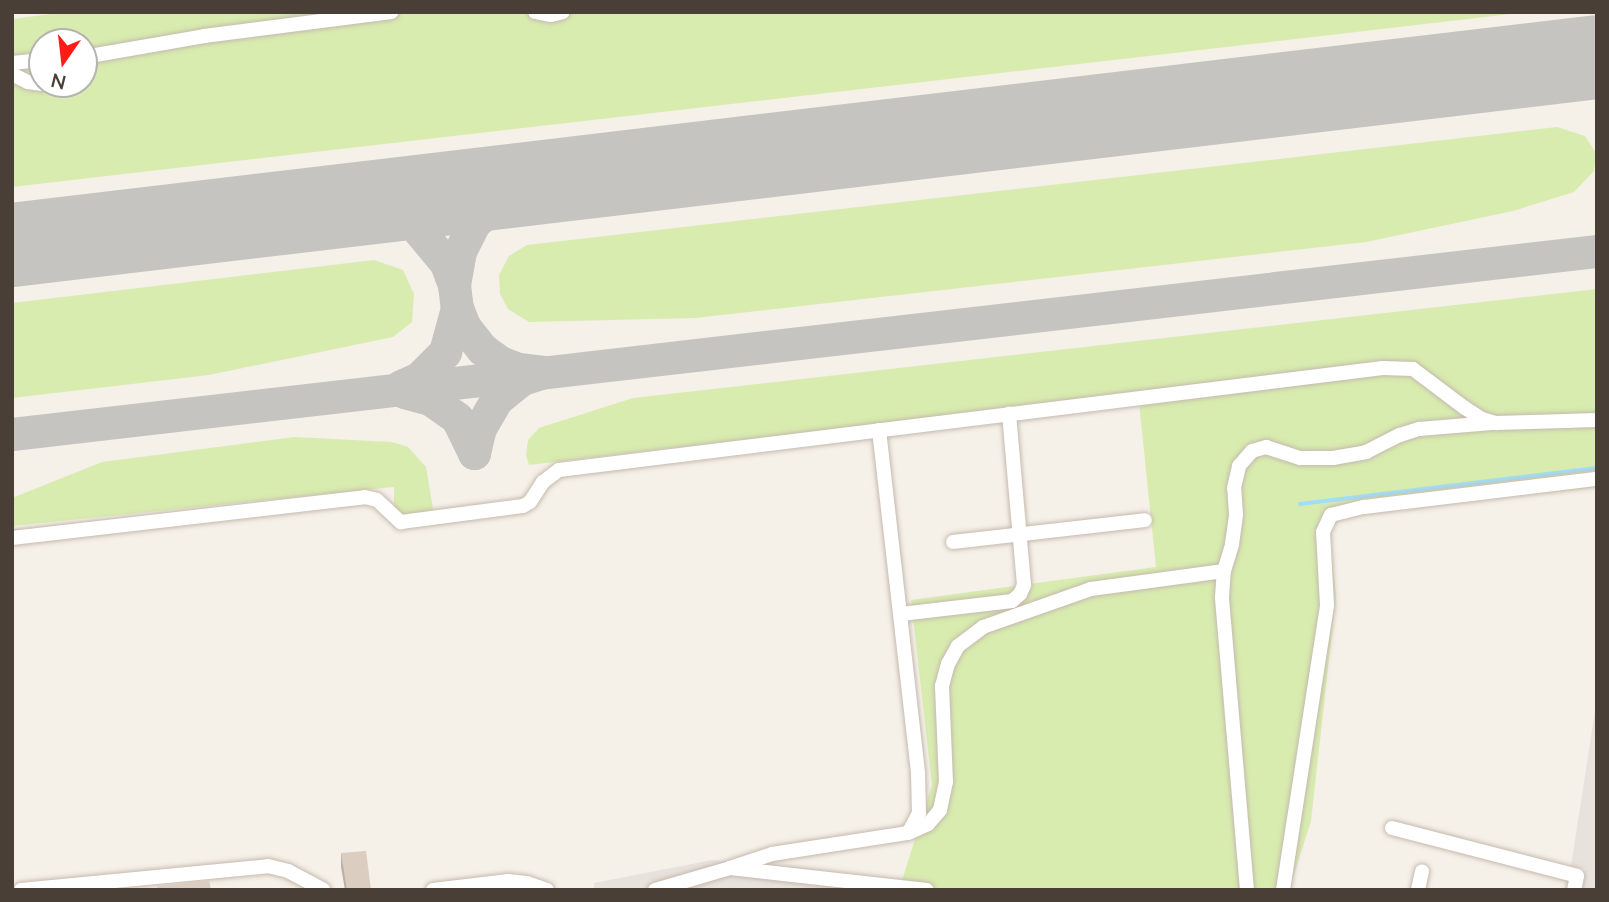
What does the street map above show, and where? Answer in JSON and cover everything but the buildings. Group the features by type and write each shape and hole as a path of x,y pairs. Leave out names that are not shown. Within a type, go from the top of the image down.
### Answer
{"lane":[{"path":"98,56 204,36 391,12"},
{"path":"535,12 551,15 563,12"},
{"path":"12,74 28,82"},
{"path":"12,538 365,497 377,500 401,522 523,506 530,502 543,482 559,470 1401,367 1427,377 1465,408 1482,419 1496,423"},
{"path":"901,614 1012,601 1024,585 1009,414"},
{"path":"1247,890 1234,730 1224,653 1224,571 1232,544 1240,466 1252,451 1266,447 1300,458 1333,458 1366,452 1419,429 1496,423 1597,420"},
{"path":"879,430 901,614 919,801 915,824 908,833"},
{"path":"1283,890 1327,605 1323,531 1331,515 1364,507 1597,479"},
{"path":"953,542 1145,520"},
{"path":"655,890 772,854 908,833 928,824 940,810 946,782 942,686 948,664 958,646 983,627 1091,589 1224,571"},
{"path":"1392,828 1577,876 1574,890"},
{"path":"20,890 139,884 268,866 288,871 323,890"},
{"path":"730,868 928,890"},
{"path":"1418,890 1422,871"},
{"path":"433,890 508,881 527,883 547,890"}],"shaded area":[{"path":"1597,698 1597,890 1582,890 1585,869 1571,866"},
{"path":"712,860 902,880 899,890 594,890 594,883"}],"green space":[{"path":"67,12 1529,12 12,187 12,19"},
{"path":"1557,127 1585,136 1596,153 1594,171 1574,192 1513,211 1366,242 695,318 529,322 508,309 500,294 499,275 509,256 527,245"},
{"path":"374,260 403,270 414,294 412,322 393,337 209,375 12,398 12,303"},
{"path":"1597,289 1597,487 1338,515 1329,533 1336,596 1311,821 1289,890 899,890 932,785 911,600 1156,567 1138,393 529,465 526,455 528,440 539,428 633,398"},
{"path":"294,437 392,442 408,447 426,467 433,509 423,515 401,516 394,510 394,487 12,526 12,498 102,462"}],"waterway":[{"path":"1300,504 1597,468"}],"taxiway":[{"path":"454,285 460,251 475,222 519,186"},
{"path":"365,204 415,226 446,263 454,285 457,308 445,352 419,378 401,386"},
{"path":"12,434 1597,251"},
{"path":"404,392 430,399 457,418 474,453 480,428 497,399 522,379 543,372 518,369 500,362 482,349 464,326 457,308"}],"runway":[{"path":"12,245 1597,57"}]}
